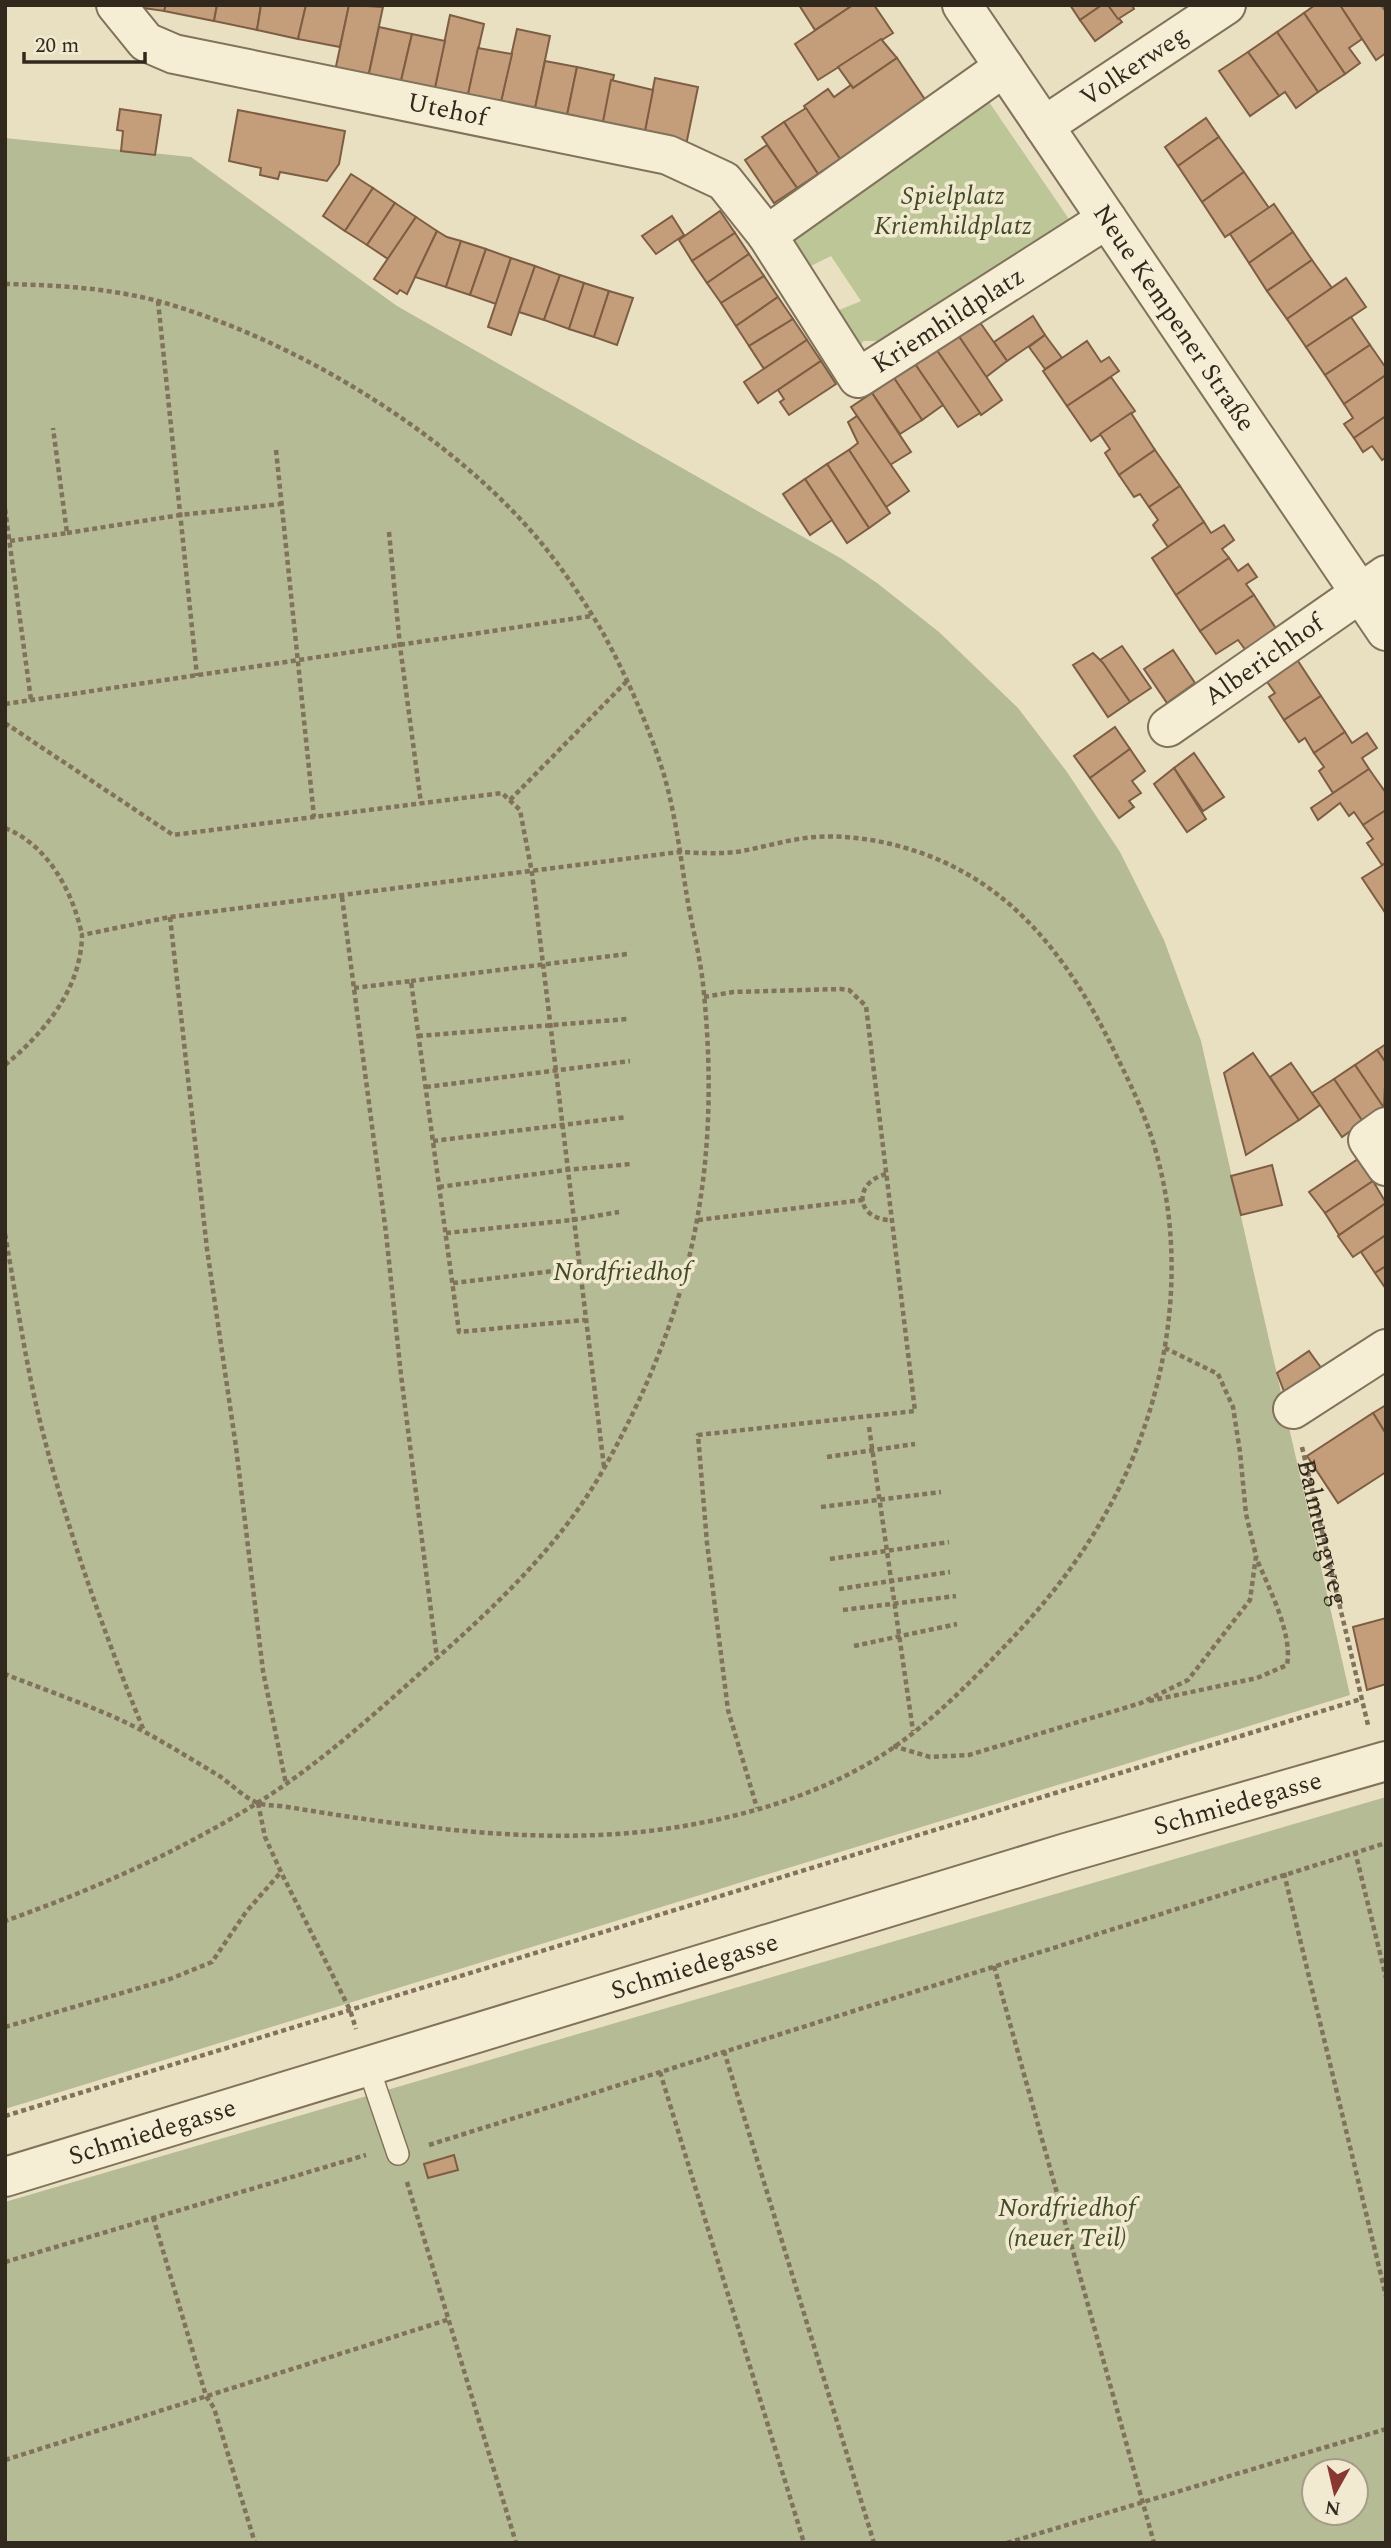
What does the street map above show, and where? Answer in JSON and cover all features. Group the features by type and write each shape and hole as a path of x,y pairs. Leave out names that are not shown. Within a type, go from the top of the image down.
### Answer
{"street":[{"name":"Utehof","path":"116,5 146,42 174,54 668,155 724,181 767,235"},
{"name":"Neue Kempener Straße","path":"962,5 1107,219 1373,584 1386,631"},
{"name":"Volkerweg","path":"1044,126 1226,5"},
{"path":"767,235 1004,67"},
{"name":"Kriemhildplatz","path":"767,235 858,378 1107,219"},
{"name":"Alberichhof","path":"1168,727 1373,584"},
{"path":"1386,1127 1368,1140 1386,1166"},
{"path":"1293,1409 1386,1349"},
{"name":"Schmiedegasse","path":"5,2177 1052,1857 1382,1763"}],"lane":[{"path":"368,2066 398,2154"}],"path":[{"path":"5,284 104,290 158,301 261,339 311,363 418,430 484,484 544,545 592,616 627,681 664,775 704,996 710,1099 707,1154 698,1220 686,1277 671,1325 649,1381 604,1469 571,1520 539,1558 484,1616 382,1710 286,1784 258,1803 163,1854 93,1886 5,1921"},
{"path":"158,301 197,676"},
{"path":"53,428 67,533"},
{"path":"276,450 314,817"},
{"path":"10,541 180,515 281,504"},
{"path":"5,509 31,700"},
{"path":"389,533 421,803"},
{"path":"5,704 592,616"},
{"path":"510,800 627,681"},
{"path":"5,723 173,835 502,793 520,810 531,873 604,1469"},
{"path":"5,828 29,842 56,871 77,911 82,935 82,949 76,971 61,1004 47,1026 29,1046 5,1065"},
{"path":"5,1674 144,1731 201,1764 258,1803 415,1827 533,1836 625,1833 700,1823 799,1796 874,1760 913,1732 972,1680 1052,1594 1100,1524 1141,1436 1165,1348 1169,1314 1170,1239 1166,1200 1156,1151 1137,1100 1103,1027 1070,974 1039,932 1008,901 976,878 942,861 893,845 812,837 737,852 679,852 170,917 82,935"},
{"path":"342,897 387,1233 401,1375 437,1658"},
{"path":"170,917 207,1249 236,1447 263,1671 286,1784"},
{"path":"353,988 627,954"},
{"path":"411,981 459,1332 585,1320"},
{"path":"704,996 733,992 841,989 849,990 866,1006 915,1410 698,1435 707,1543 728,1710 757,1808"},
{"path":"418,1036 627,1019"},
{"path":"426,1087 630,1060"},
{"path":"433,1141 627,1117"},
{"path":"439,1187 631,1164"},
{"path":"886,1174 874,1177 862,1192 866,1210 873,1217 891,1220"},
{"path":"698,1220 863,1200"},
{"path":"446,1233 572,1220 619,1212"},
{"path":"5,1234 43,1433 75,1547 144,1731"},
{"path":"453,1283 579,1268"},
{"path":"893,1746 930,1757 970,1755 1141,1703 1257,1678 1287,1665 1290,1651 1286,1635 1256,1556 1246,1514 1233,1407 1218,1374 1165,1348"},
{"name":"Balmungweg","path":"1293,1409 1361,1699 1382,1763"},
{"path":"869,1427 913,1732"},
{"path":"827,1458 915,1444"},
{"path":"821,1507 940,1492"},
{"path":"830,1559 949,1542"},
{"path":"1141,1703 1188,1680 1250,1600 1256,1556"},
{"path":"839,1589 950,1572"},
{"path":"843,1610 956,1596"},
{"path":"854,1646 957,1624"},
{"path":"5,2116 1361,1699"},
{"path":"258,1803 265,1837 350,2010 368,2066"},
{"path":"5,2262 370,2154 398,2154 1386,1843"},
{"path":"1355,1851 1386,1978"},
{"path":"5,2026 170,1979 212,1962 246,1912 281,1872"},
{"path":"1284,1873 1386,2296"},
{"path":"994,1966 1154,2543"},
{"path":"724,2051 874,2543"},
{"path":"660,2072 804,2543"},
{"path":"398,2154 516,2543"},
{"path":"153,2217 206,2396 214,2408 255,2543"},
{"path":"5,2460 450,2319"},
{"path":"1007,2543 1386,2429"}],"green space":[{"name":"Spielplatz Kriemhildplatz","path":"987,99 1071,222 883,341 863,341 861,346 846,337 832,313 861,301 831,256 811,266 804,265 793,240 794,234"},
{"name":"Nordfriedhof","path":"5,138 191,157 397,306 842,559 939,632 1018,708 1067,772 1120,852 1164,940 1201,1041 1350,1695 5,2109"},
{"name":"Nordfriedhof (neuer Teil)","path":"1386,1797 1386,2543 5,2543 5,2202"}],"building":[{"path":"143,5 166,5 164,11 143,8"},
{"path":"166,5 217,5 214,21 164,11"},
{"path":"217,5 261,5 257,30 214,21"},
{"path":"261,5 306,5 298,39 257,30"},
{"path":"306,5 349,5 340,47 298,39"},
{"path":"349,5 383,7 368,78 335,71"},
{"path":"799,5 853,5 815,30"},
{"path":"853,5 874,5 893,33 818,80 795,44"},
{"path":"1070,5 1102,5 1080,20"},
{"path":"1102,5 1108,5 1122,22 1095,41 1080,20"},
{"path":"1108,5 1132,5 1134,9 1118,19"},
{"path":"1315,5 1340,5 1362,39 1349,48 1360,63 1345,74 1304,13"},
{"path":"1340,5 1381,5 1386,12 1386,53 1376,60"},
{"path":"1304,13 1345,74 1318,92 1277,32"},
{"path":"450,15 484,24 467,99 434,92"},
{"path":"379,27 412,34 400,85 368,78"},
{"path":"517,29 550,36 534,113 500,106"},
{"path":"1277,32 1318,92 1296,108 1285,92 1279,96 1248,52"},
{"path":"412,34 445,41 434,92 400,85"},
{"path":"881,39 897,58 853,88 838,67"},
{"path":"478,48 512,54 500,106 467,99"},
{"path":"1248,52 1279,96 1250,116 1219,71"},
{"path":"897,58 926,101 840,159 804,106 828,89 834,97 851,85 853,88"},
{"path":"545,61 577,67 566,120 534,113"},
{"path":"577,67 614,75 602,128 566,120"},
{"path":"655,78 698,87 685,150 643,141"},
{"path":"611,80 653,90 643,141 601,132"},
{"path":"806,108 840,159 818,174 784,122"},
{"path":"120,109 161,115 155,155 121,151 123,131 117,130"},
{"path":"238,110 345,131 339,164 327,181 280,172 278,179 260,175 261,168 229,161"},
{"path":"1206,118 1219,137 1178,166 1165,147"},
{"path":"784,122 818,174 797,188 762,137"},
{"path":"1219,137 1244,172 1202,202 1178,166"},
{"path":"767,145 797,188 774,203 745,160"},
{"path":"1244,172 1269,208 1225,237 1202,202"},
{"path":"351,174 373,188 345,231 323,216"},
{"path":"373,188 395,203 367,245 345,231"},
{"path":"395,203 416,217 388,259 367,245"},
{"path":"1274,204 1293,232 1249,263 1230,234"},
{"path":"720,211 735,233 692,261 679,240"},
{"path":"672,216 684,235 656,254 642,236"},
{"path":"416,217 437,231 407,294 400,290 397,294 374,279"},
{"path":"437,231 461,241 446,287 415,277"},
{"path":"1293,232 1312,260 1267,291 1249,263"},
{"path":"735,233 749,254 707,283 692,261"},
{"path":"461,241 486,249 470,295 446,287"},
{"path":"486,249 511,258 496,304 470,295"},
{"path":"749,254 764,276 721,303 707,283"},
{"path":"511,258 535,266 511,335 488,327"},
{"path":"1312,260 1332,288 1287,319 1267,291"},
{"path":"535,266 560,275 544,320 519,312"},
{"path":"560,275 584,283 569,329 544,320"},
{"path":"764,276 778,297 736,326 721,303"},
{"path":"1346,278 1366,307 1306,347 1287,319"},
{"path":"584,283 609,291 594,337 569,329"},
{"path":"609,291 633,298 617,345 594,337"},
{"path":"778,297 793,319 749,346 736,326"},
{"path":"1033,316 1045,335 1007,361 994,342"},
{"path":"1351,317 1370,345 1325,375 1306,347"},
{"path":"793,319 807,340 764,369 749,346"},
{"path":"979,321 1007,361 986,377 958,335"},
{"path":"958,335 1002,400 981,415 936,349"},
{"path":"1045,335 1062,358 1045,369 1029,347"},
{"path":"807,340 821,361 758,403 744,382"},
{"path":"1087,341 1101,362 1109,357 1119,371 1067,406 1043,371"},
{"path":"1370,345 1386,368 1386,375 1344,404 1325,375"},
{"path":"936,349 980,413 958,427 915,364"},
{"path":"821,361 836,384 789,415 780,402 784,399 778,390"},
{"path":"915,364 943,405 922,420 894,378"},
{"path":"1386,375 1386,416 1354,438 1344,424 1353,418 1344,404"},
{"path":"1111,377 1135,411 1091,441 1067,406"},
{"path":"894,378 922,420 900,434 872,393"},
{"path":"872,393 911,452 890,465 851,407"},
{"path":"1131,413 1155,450 1119,475 1105,453 1110,449 1100,434"},
{"path":"857,416 909,491 886,507 849,450 858,443 848,422"},
{"path":"1386,416 1386,457 1382,460 1372,446 1363,452 1354,438"},
{"path":"849,450 890,513 869,528 827,464"},
{"path":"1155,450 1180,486 1149,507 1140,494 1134,497 1119,475"},
{"path":"827,464 869,528 847,543 805,479"},
{"path":"805,479 832,520 810,535 783,494"},
{"path":"1180,486 1204,522 1168,547 1153,525 1158,520 1149,507"},
{"path":"1204,522 1211,533 1224,525 1234,540 1222,549 1229,558 1176,595 1152,558"},
{"path":"1229,558 1238,571 1248,564 1257,577 1246,584 1254,595 1200,631 1176,595"},
{"path":"1254,595 1279,633 1247,652 1238,640 1216,654 1200,631"},
{"path":"1122,646 1151,688 1130,702 1100,660"},
{"path":"1173,650 1195,683 1167,703 1144,669"},
{"path":"1093,653 1130,702 1108,717 1073,665"},
{"path":"1296,658 1321,696 1284,720 1269,697 1275,693 1265,679"},
{"path":"1321,696 1345,732 1314,753 1305,738 1299,742 1284,720"},
{"path":"1115,727 1130,749 1090,778 1074,756"},
{"path":"1345,732 1352,743 1367,733 1377,748 1362,758 1369,769 1333,793 1319,771 1324,767 1314,753"},
{"path":"1130,749 1145,771 1132,781 1141,793 1129,801 1134,807 1119,818 1090,778"},
{"path":"1194,753 1224,797 1203,811 1174,768"},
{"path":"1174,768 1206,819 1187,832 1154,784"},
{"path":"1369,769 1386,793 1386,810 1363,825 1354,812 1349,816 1340,803 1318,820 1311,808"},
{"path":"1386,810 1386,863 1382,865 1367,843 1373,839 1363,825"},
{"path":"1386,863 1386,914 1362,878"},
{"path":"1386,1044 1386,1063 1377,1050"},
{"path":"1377,1050 1386,1063 1384,1108 1355,1065"},
{"path":"1253,1053 1299,1120 1246,1155 1224,1073"},
{"path":"1291,1063 1320,1105 1299,1120 1270,1077"},
{"path":"1355,1065 1384,1108 1363,1122 1334,1079"},
{"path":"1334,1079 1363,1122 1342,1137 1312,1093"},
{"path":"1358,1159 1373,1181 1325,1213 1309,1192"},
{"path":"1272,1165 1282,1205 1241,1215 1231,1176"},
{"path":"1373,1181 1386,1203 1339,1235 1325,1213"},
{"path":"1386,1203 1386,1235 1353,1257 1338,1236"},
{"path":"1386,1235 1386,1266 1375,1273 1361,1252"},
{"path":"1386,1266 1386,1289 1375,1273"},
{"path":"1309,1351 1327,1376 1288,1402 1277,1373"},
{"path":"1386,1405 1386,1434 1373,1413"},
{"path":"1373,1413 1386,1434 1386,1472 1338,1503 1307,1456"},
{"path":"1386,1618 1386,1684 1367,1690 1353,1627"},
{"path":"454,2155 458,2170 428,2178 424,2164"}]}
